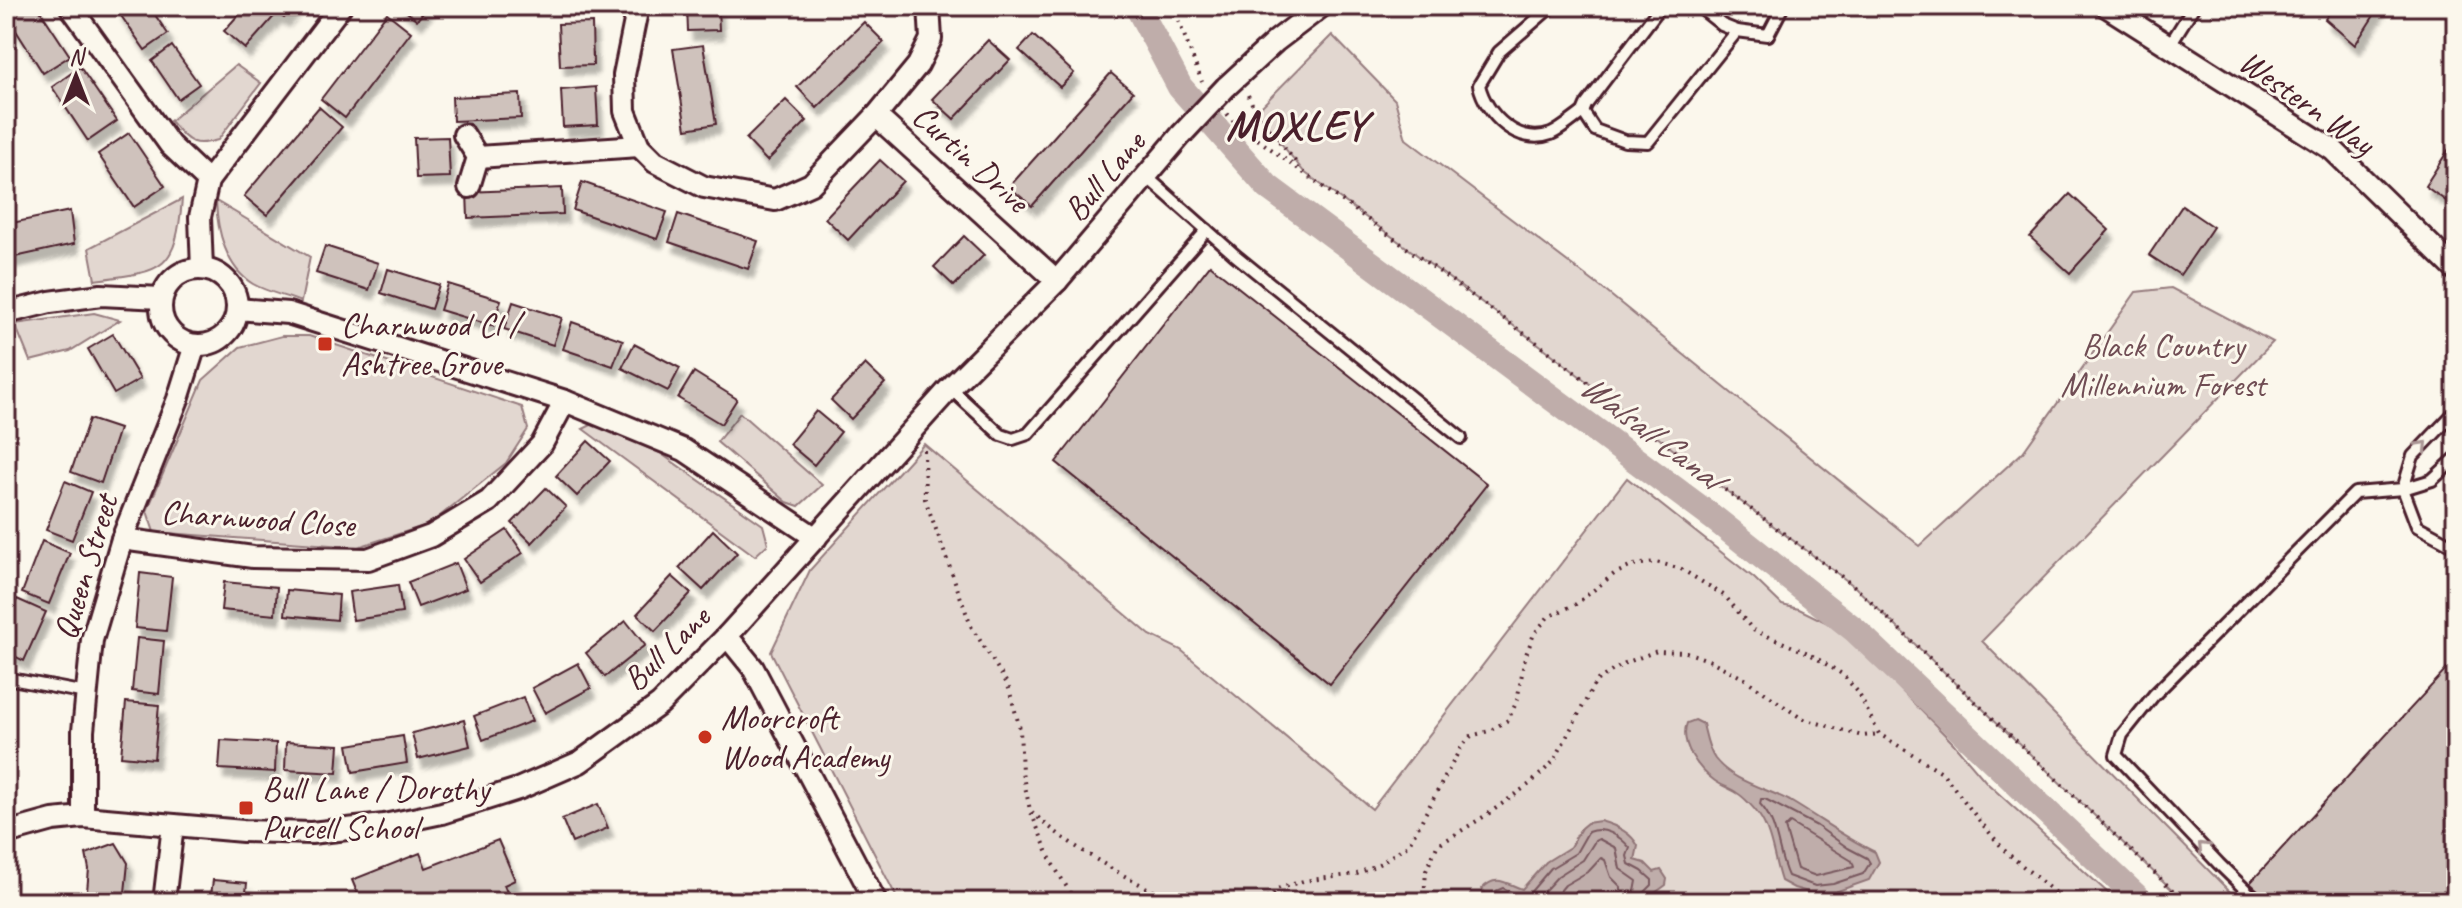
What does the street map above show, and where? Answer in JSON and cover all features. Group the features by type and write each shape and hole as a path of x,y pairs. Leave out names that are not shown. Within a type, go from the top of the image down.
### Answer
{"street":[{"path":"70,6 170,145 208,181"},
{"path":"202,269 200,217 208,181 341,6"},
{"path":"478,157 639,146 625,111 624,75 638,6"},
{"name":"Curtin Drive","path":"639,146 655,162 704,187 775,200 811,184 876,116 918,65 931,39 929,6"},
{"path":"1225,84 1322,6"},
{"name":"Western Way","path":"2106,6 2333,150 2456,270"},
{"name":"Bull Lane","path":"6,833 53,820 83,817 243,831 311,833 416,819 518,789 580,762 660,704 727,636 950,388 1057,281 1225,84"},
{"name":"Curtin Drive","path":"876,116 1057,281"},
{"path":"464,135 478,157 469,187"},
{"path":"202,269 216,273 227,281 236,298 237,309 229,330 220,338 208,344 195,345 182,342 165,325 161,298 175,277 187,270 202,269"},
{"path":"6,313 50,302 101,295 161,298"},
{"path":"237,309 288,313 565,401 684,450 816,538"},
{"name":"Queen Street","path":"83,817 83,731 92,640 122,539 178,399 195,345"},
{"name":"Charnwood Close","path":"122,539 253,557 368,559 431,536 489,501 542,444 565,401"},
{"path":"727,636 753,668 876,902"},
{"path":"164,902 173,825"}],"lane":[{"path":"1552,6 1499,52 1479,85 1483,102 1504,125 1519,133 1551,134 1583,112 1661,6"},
{"path":"1698,6 1722,25 1737,31 1768,35 1783,6"},
{"path":"2169,46 2194,6"},
{"path":"1583,112 1595,130 1625,141 1648,142 1737,31"},
{"path":"1147,177 1207,230 1461,438"},
{"path":"950,388 1001,435 1013,439 1028,434 1207,230"},
{"path":"2456,411 2413,456 2403,489 2417,526 2456,547"},
{"path":"2258,902 2116,755 2122,735 2154,695 2355,493 2403,489 2432,480 2456,458"},
{"path":"6,678 86,693"}],"path":[{"path":"1173,6 1199,79 1225,84 1256,112 1304,172"},
{"path":"1225,111 1234,122 1544,348 1854,586 2185,902"},
{"path":"924,444 925,499 971,626 1008,685 1020,729 1022,772 1030,810 1052,863 1076,902"},
{"path":"1259,902 1271,897 1277,889 1303,881 1357,874 1381,863 1409,844 1460,749 1471,736 1489,731 1508,720 1517,701 1525,657 1534,634 1548,617 1576,604 1614,574 1634,565 1656,562 1681,569 1725,596 1753,630 1808,653 1842,674 1858,692 1879,734 1942,772 2006,852 2066,902"},
{"path":"1421,902 1426,871 1437,846 1531,783 1554,761 1596,681 1625,663 1657,651 1686,652 1711,661 1745,679 1801,718 1862,736 1879,734"},
{"path":"1030,810 1055,833 1097,860 1174,902"}],"green space":[{"name":"Black Country Millennium Forest","path":"1332,35 1395,100 1406,139 1598,285 1920,546 2023,452 2136,292 2171,288 2273,342 1982,641 2240,902 2185,902 1854,586 1544,348 1304,172 1256,112"},
{"path":"236,65 261,83 218,140 202,143 191,141 170,121"},
{"path":"182,199 175,241 162,264 136,274 95,280 89,248"},
{"path":"216,201 310,257 301,302 253,284 236,268 221,236"},
{"path":"94,313 120,320 70,351 30,361 15,324"},
{"path":"282,336 309,336 522,407 528,429 506,463 430,524 358,547 154,532 147,511 203,380 240,347"},
{"path":"740,413 822,485 799,506 787,502 717,442"},
{"path":"593,424 660,453 763,525 768,544 755,556 583,429"},
{"path":"924,444 1150,635 1181,650 1372,809 1627,478 1754,578 1782,605 1799,609 1842,630 1953,743 1987,783 2118,902 899,902 771,652 810,570"}],"water":[{"path":"1695,720 1703,724 1709,747 1722,767 1750,784 1790,801 1875,852 1879,862 1869,880 1835,892 1815,894 1781,881 1770,839 1759,815 1740,795 1709,776 1692,755 1685,731 1687,723"},
{"path":"1600,821 1627,833 1638,846 1635,860 1645,863 1654,872 1661,870 1667,879 1666,885 1651,896 1653,902 1487,902 1488,896 1482,889 1487,884 1502,881 1522,889 1546,862 1570,847 1581,828 1587,823"}],"building":[{"path":"27,6 37,6 70,56 43,73 8,18"},
{"path":"123,6 149,6 168,34 145,50 117,10"},
{"path":"246,6 295,6 284,18 277,13 245,49 224,31"},
{"path":"399,6 429,6 417,20"},
{"path":"687,6 718,6 719,30 688,31"},
{"path":"2334,6 2380,6 2355,45 2325,19"},
{"path":"387,13 411,32 345,118 321,99"},
{"path":"864,22 884,42 817,108 797,87"},
{"path":"592,23 593,65 560,66 558,24"},
{"path":"1033,35 1074,73 1060,87 1019,50"},
{"path":"988,40 1010,60 954,119 932,99"},
{"path":"703,45 716,124 686,129 673,49"},
{"path":"172,46 199,84 178,99 152,61"},
{"path":"80,67 117,121 88,141 52,87"},
{"path":"1111,73 1133,92 1032,206 1009,187"},
{"path":"596,87 598,125 563,127 561,90"},
{"path":"520,94 521,118 453,121 452,97"},
{"path":"786,100 807,121 767,161 746,139"},
{"path":"319,107 342,127 267,215 244,196"},
{"path":"129,133 165,186 134,207 98,154"},
{"path":"448,137 450,177 416,178 414,138"},
{"path":"2456,138 2456,208 2425,186"},
{"path":"880,160 903,181 848,240 825,218"},
{"path":"582,182 667,212 657,239 573,210"},
{"path":"562,188 563,214 468,218 467,192"},
{"path":"2070,194 2109,230 2070,273 2030,237"},
{"path":"2182,206 2213,227 2180,275 2149,255"},
{"path":"70,211 74,244 6,259 6,216 12,223"},
{"path":"678,214 758,241 748,269 669,242"},
{"path":"964,236 984,255 954,286 934,267"},
{"path":"325,246 378,263 369,290 316,273"},
{"path":"1210,265 1487,484 1330,684 1056,462"},
{"path":"388,269 439,285 431,309 381,293"},
{"path":"448,284 501,300 493,326 440,310"},
{"path":"513,302 562,318 553,345 504,329"},
{"path":"572,322 623,340 613,366 563,349"},
{"path":"113,334 140,379 114,394 88,349"},
{"path":"634,344 680,368 668,391 622,368"},
{"path":"865,364 885,383 851,419 831,400"},
{"path":"694,372 737,399 721,424 678,398"},
{"path":"816,411 841,432 814,465 789,444"},
{"path":"89,419 119,429 101,483 71,472"},
{"path":"588,441 610,461 577,496 556,476"},
{"path":"65,481 91,492 72,540 46,530"},
{"path":"546,488 566,507 532,543 512,523"},
{"path":"507,530 523,553 480,582 464,559"},
{"path":"713,530 737,553 703,590 679,568"},
{"path":"42,541 70,553 49,604 22,593"},
{"path":"456,563 466,589 418,607 408,582"},
{"path":"140,573 172,577 166,631 135,628"},
{"path":"672,576 691,593 655,631 637,614"},
{"path":"224,582 277,587 275,615 221,610"},
{"path":"398,585 402,613 353,620 349,592"},
{"path":"287,590 339,595 337,620 285,615"},
{"path":"17,599 46,612 24,661 6,652 6,623"},
{"path":"626,621 645,645 605,677 586,653"},
{"path":"137,638 164,641 159,694 132,691"},
{"path":"2456,659 2456,902 2271,902 2250,883"},
{"path":"578,663 591,688 545,713 532,688"},
{"path":"523,697 532,721 483,740 474,716"},
{"path":"126,702 159,705 154,759 121,756"},
{"path":"464,720 470,746 418,759 412,733"},
{"path":"403,736 407,763 353,772 348,745"},
{"path":"221,740 276,743 275,772 219,769"},
{"path":"286,742 339,745 337,773 285,770"},
{"path":"598,804 608,828 572,843 562,819"},
{"path":"498,840 515,880 504,885 511,902 361,902 352,880 420,853 426,868"},
{"path":"116,843 128,863 124,902 86,902 89,869 86,854"},
{"path":"213,880 247,883 245,902 210,902"}],"waterway":[{"name":"Walsall Canal","path":"1137,6 1180,87 1268,187 1715,519 1855,630 2142,902"}],"place":[{"name":"Charnwood Cl / Ashtree Grove","path":"325,344"},
{"name":"Moorcroft Wood Academy","path":"705,737"},
{"name":"Bull Lane / Dorothy Purcell School","path":"246,808"}],"district":[{"name":"MOXLEY","path":"1297,125"}]}
